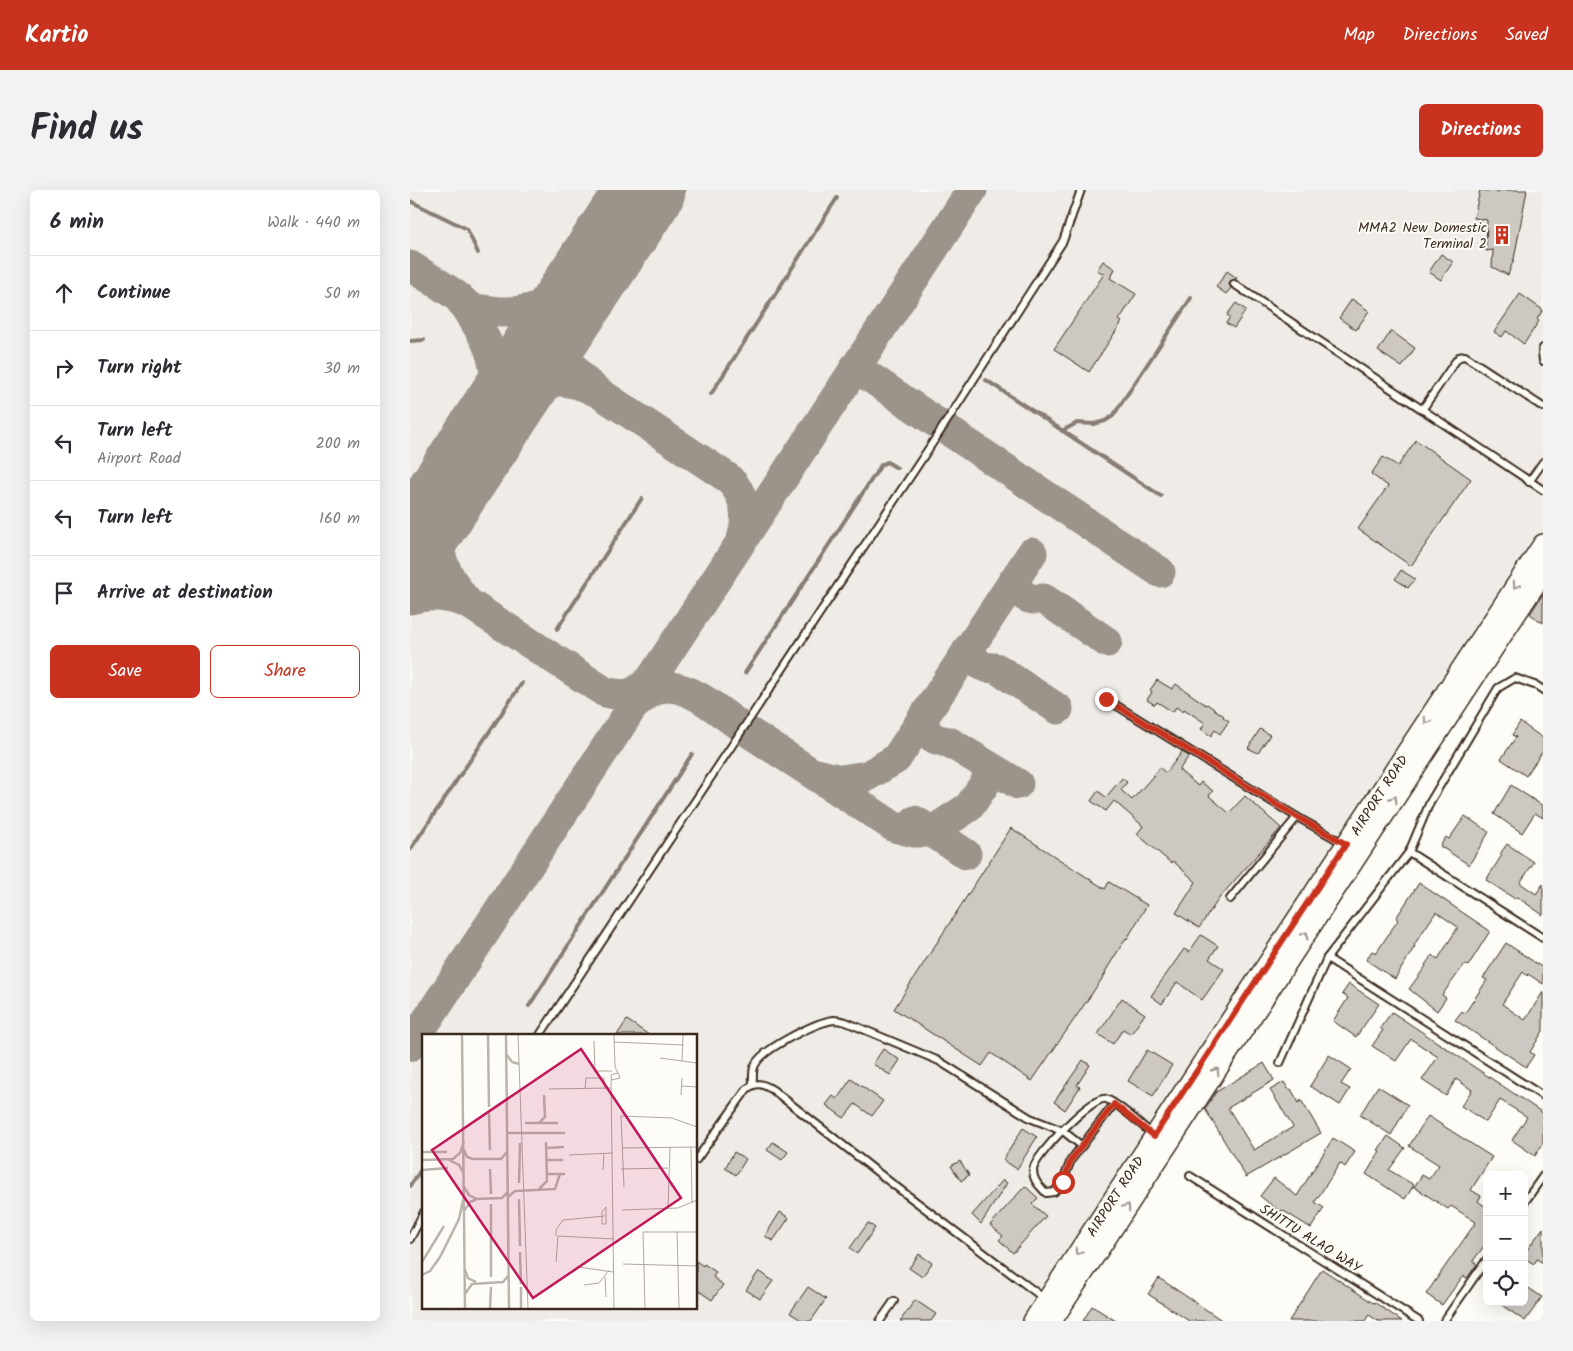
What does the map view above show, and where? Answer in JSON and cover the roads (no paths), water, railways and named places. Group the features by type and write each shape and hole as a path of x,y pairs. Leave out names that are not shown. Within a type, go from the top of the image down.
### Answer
{"main road":[{"name":"AIRPORT ROAD","path":"1033,1321 1543,544"},
{"name":"AIRPORT ROAD","path":"1052,1321 1543,573"}],"lane":[{"path":"541,1034 943,427 1063,241 1081,190"},
{"path":"1234,284 1543,490"},
{"path":"1543,348 1543,361"},
{"path":"1422,410 1455,362 1459,357 1465,356 1543,407"},
{"path":"1529,482 1543,462"},
{"path":"1280,1063 1327,958 1409,852 1430,802 1498,688 1515,678 1543,690"},
{"path":"1106,699 1297,817 1346,844"},
{"path":"1230,899 1297,817"},
{"path":"1409,852 1543,938"},
{"path":"1327,958 1543,1096"},
{"path":"753,1084 754,1065 775,1045 806,1030 834,1020 846,1022 939,1060 1030,1118 1063,1131 1082,1146"},
{"path":"698,1157 747,1089 753,1084 761,1083 773,1090 890,1182 1046,1300"},
{"path":"1114,1104 1071,1160 1063,1182 1054,1192 1046,1193 1034,1181 1033,1168 1037,1160 1046,1148 1076,1118 1099,1099 1105,1098 1114,1104 1154,1136"},
{"name":"SHITTU ALAO WAY","path":"1190,1176 1419,1321"},
{"path":"1528,1198 1543,1176"},
{"path":"410,1239 422,1216"},
{"path":"1444,1321 1485,1261"},
{"path":"880,1321 894,1302"}],"waterway":[{"path":"711,394 837,198"},
{"path":"410,201 467,229 478,253"},
{"path":"1062,431 1077,423 1094,424 1105,421 1113,416 1191,298"},
{"path":"410,341 424,340"},
{"path":"986,380 1161,496"},
{"path":"745,673 881,465 887,462 897,468"},
{"path":"557,629 642,498"},
{"path":"410,850 522,683"},
{"path":"529,1006 692,754"},
{"path":"410,1186 422,1168"}],"place":[{"name":"MMA2 New Domestic Terminal 2","path":"1502,235"}]}
